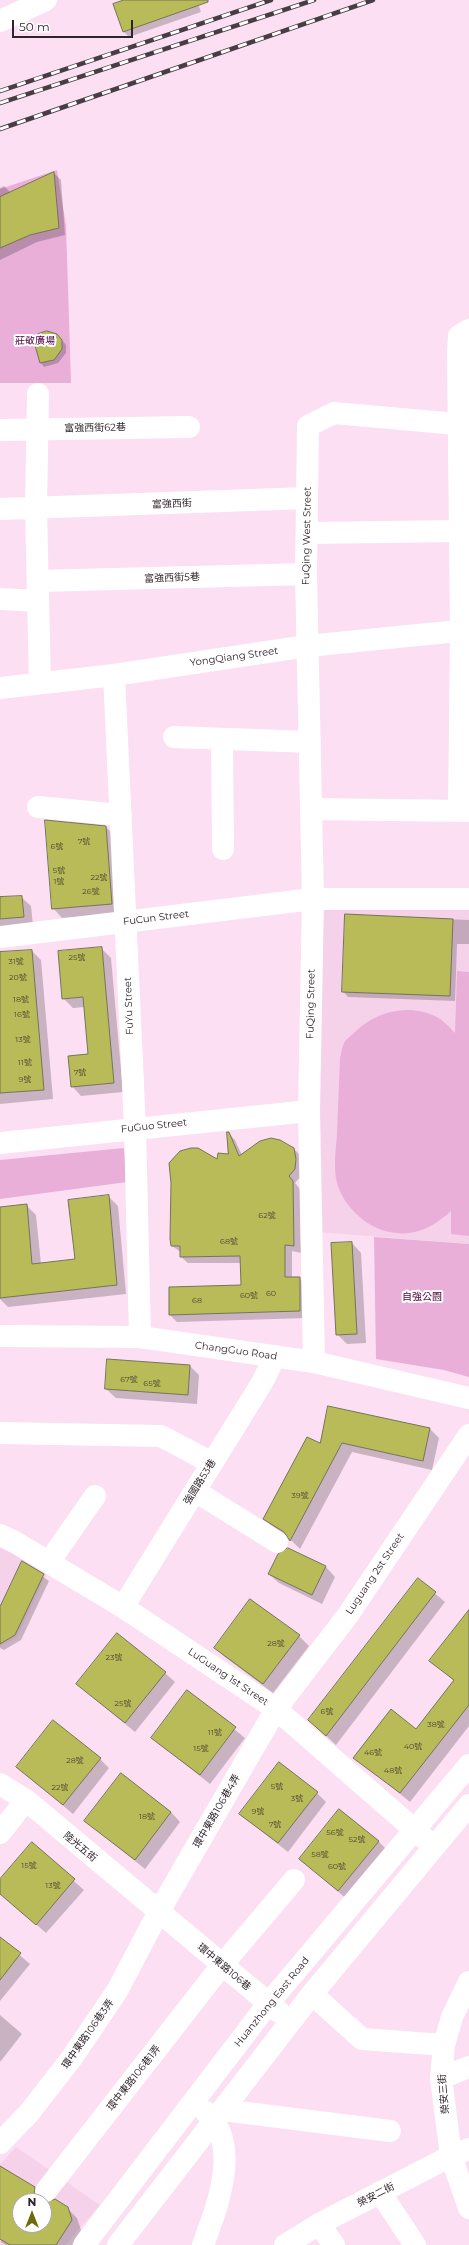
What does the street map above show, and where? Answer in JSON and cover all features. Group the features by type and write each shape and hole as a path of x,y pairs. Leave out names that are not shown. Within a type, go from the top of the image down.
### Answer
{"street":[{"path":"0,21 46,0"},
{"path":"312,809 464,811 465,631 462,519 464,353 459,336 469,330"},
{"path":"38,394 36,508 40,683"},
{"name":"FuQing West Street","path":"307,646 306,574 308,426 334,414 463,424"},
{"name":"富強西街62巷","path":"0,430 189,427"},
{"name":"富強西街","path":"0,509 307,498"},
{"path":"307,533 462,519"},
{"name":"富強西街5巷","path":"0,599 38,591 306,574"},
{"name":"YongQiang Street","path":"0,688 114,675 307,646 465,631"},
{"name":"FuQing Street","path":"307,646 313,898 309,1111 314,1362"},
{"name":"FuYu Street","path":"114,675 126,921 140,1337"},
{"path":"174,737 310,742"},
{"path":"222,739 223,849"},
{"path":"38,806 121,815"},
{"name":"FuCun Street","path":"0,937 313,898 469,900"},
{"name":"FuGuo Street","path":"0,1143 309,1111"},
{"name":"ChangGuo Road","path":"0,1336 140,1337 314,1362 469,1398"},
{"name":"強國路53巷","path":"123,1607 263,1381 275,1356"},
{"path":"0,1433 161,1436 212,1463"},
{"name":"Luguang 2st Street","path":"276,1709 348,1615 469,1435"},
{"path":"195,1490 276,1542"},
{"path":"48,1562 95,1496"},
{"name":"LuGuang 1st Street","path":"0,1535 123,1607 276,1709 435,1848"},
{"name":"環中東路106巷4弄","path":"158,1912 276,1709"},
{"name":"Huanzhong East Road","path":"84,2245 268,2004 469,1765"},
{"name":"陸光五街","path":"0,1784 26,1800 158,1912"},
{"path":"0,1833 26,1800"},
{"path":"118,2245 312,1994 435,1848 469,1805"},
{"name":"環中東路106巷1弄","path":"46,2191 222,1965 294,1880"},
{"name":"環中東路106巷","path":"158,1912 291,2022"},
{"name":"環中東路106巷3弄","path":"0,2143 29,2113 71,2059 117,1991 158,1912"},
{"name":"榮安三街","path":"468,1984 452,2017 444,2045 440,2078 460,2152 469,2208"},
{"path":"312,1994 362,2038 444,2045"},
{"path":"440,2078 469,2067"},
{"path":"193,2101 219,2115 390,2131"},
{"path":"203,2245 224,2177 224,2147 219,2115"},
{"name":"榮安二街","path":"285,2245 319,2224 460,2152"},
{"path":"380,2192 415,2245"},
{"path":"319,2224 334,2245"}],"shaded area":[{"path":"313,905 469,909 469,1244 317,1232"},
{"path":"0,1548 49,1569 17,1638 0,1646"},
{"path":"16,2147 100,2205 65,2245 0,2245 0,2164"}],"green space":[{"name":"莊敬廣場","path":"57,170 66,226 71,383 0,383 0,189"},
{"path":"457,971 469,972 469,1236 451,1234 451,1211 436,1223 421,1230 404,1233 385,1231 369,1224 355,1213 344,1199 337,1183 335,1158 340,1058 342,1048 346,1040 363,1025 383,1014 394,1011 416,1010 427,1013 440,1019 455,1033"},
{"path":"124,1148 127,1182 0,1199 0,1160"},
{"name":"自強公園","path":"374,1237 469,1244 469,1377 444,1370 376,1359"}],"building":[{"path":"124,0 208,0 208,2 123,32 113,4"},
{"path":"54,172 59,228 30,235 0,248 0,197"},
{"path":"47,331 57,334 62,340 62,349 54,360 40,363 34,342 38,334"},
{"path":"45,820 106,826 112,904 52,909"},
{"path":"22,896 24,917 0,919 0,897"},
{"path":"345,914 453,919 450,996 342,992"},
{"path":"102,947 114,1083 71,1087 68,1056 88,1054 83,997 62,999 58,951"},
{"path":"32,950 44,1090 0,1093 0,952"},
{"path":"227,1132 229,1132 239,1156 260,1141 271,1138 280,1140 294,1148 296,1159 295,1169 289,1176 293,1181 294,1246 285,1245 285,1277 300,1277 300,1311 169,1315 169,1287 241,1285 240,1256 180,1257 180,1246 171,1246 170,1239 171,1183 169,1163 180,1151 191,1148 198,1148 217,1159 218,1153 228,1154"},
{"path":"109,1195 117,1285 0,1298 0,1207 27,1204 32,1264 75,1259 68,1200"},
{"path":"352,1242 357,1334 336,1335 331,1243"},
{"path":"107,1359 190,1365 188,1395 105,1389"},
{"path":"328,1406 430,1428 423,1461 342,1443 290,1541 284,1532 263,1519 307,1437 320,1443"},
{"path":"288,1548 326,1566 312,1595 268,1574 278,1554"},
{"path":"22,1561 44,1574 15,1635 0,1644 0,1607"},
{"path":"418,1578 436,1592 326,1736 308,1720"},
{"path":"250,1599 300,1635 263,1684 214,1648"},
{"path":"469,1610 469,1705 400,1793 353,1758 391,1709 416,1729 454,1680 429,1661"},
{"path":"117,1633 166,1672 125,1723 76,1684"},
{"path":"187,1690 236,1727 200,1775 151,1738"},
{"path":"53,1720 101,1758 63,1805 16,1767"},
{"path":"279,1762 318,1792 278,1843 239,1814"},
{"path":"121,1773 171,1812 135,1860 84,1821"},
{"path":"339,1809 379,1841 338,1891 299,1859"},
{"path":"32,1842 75,1879 36,1925 0,1894 0,1879"},
{"path":"0,1937 21,1953 0,1980"},
{"path":"0,2166 35,2187 34,2193 12,2193 12,2233 52,2233 52,2200 55,2199 68,2207 72,2220 56,2245 10,2245 0,2239"}],"railway":[{"path":"0,91 271,0"},
{"path":"0,103 314,0"},
{"path":"0,129 373,0"}]}
